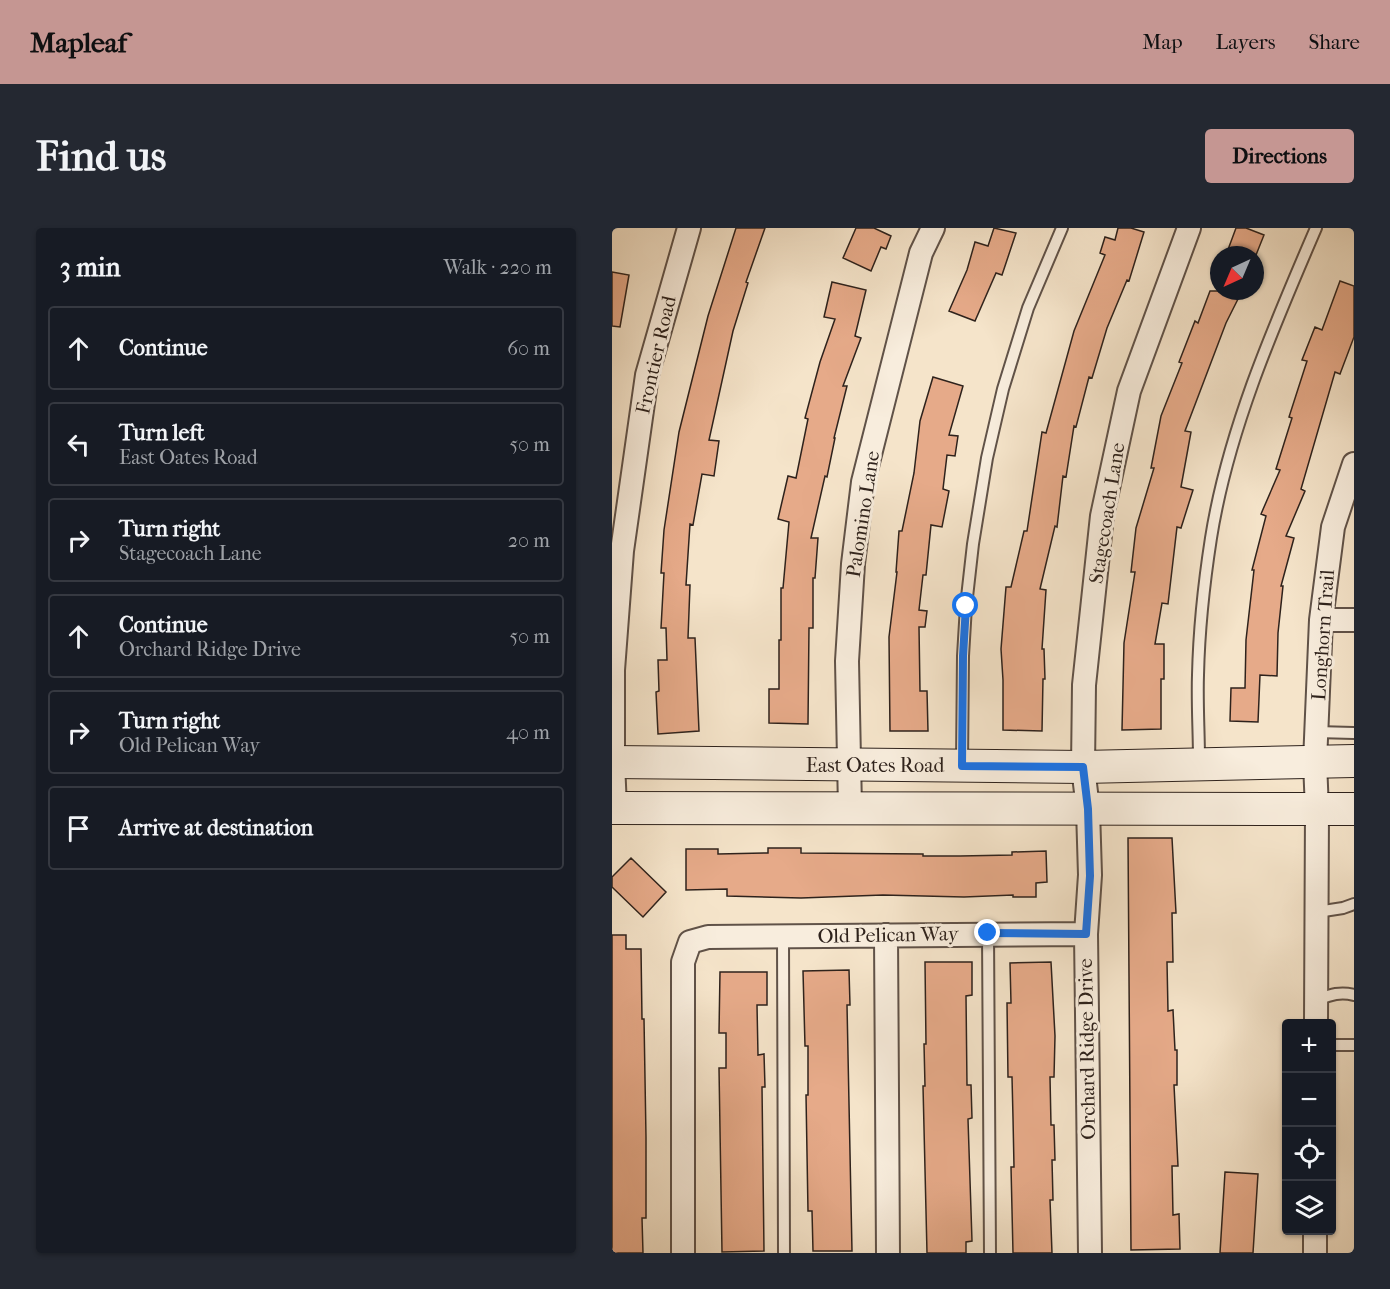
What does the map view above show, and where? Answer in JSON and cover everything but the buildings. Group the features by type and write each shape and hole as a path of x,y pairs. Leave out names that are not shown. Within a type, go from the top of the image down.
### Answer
{"main road":[{"name":"East Oates Road","path":"612,762 1083,767 1199,764 1315,747 1354,761"},
{"path":"614,808 1354,809"}],"street":[{"name":"Frontier Road","path":"614,808 613,670 622,550 647,375 689,228"},
{"name":"Palomino Lane","path":"850,808 847,661 852,564 863,482 921,253 933,228"},
{"name":"Stagecoach Lane","path":"1088,809 1083,767 1084,685 1102,516 1129,391 1189,228"},
{"name":"Longhorn Trail","path":"1316,1019 1315,747 1321,620 1333,527 1354,464"},
{"path":"1321,620 1354,620"},
{"name":"Orchard Ridge Drive","path":"1088,809 1090,876 1086,934 1090,1253"},
{"name":"Old Pelican Way","path":"683,1253 683,962 690,942 708,937 1086,934"},
{"path":"886,935 888,1253"},
{"path":"1315,1235 1315,1253"}],"lane":[{"path":"962,766 966,606 987,458 1003,389 1028,309 1062,228"},
{"path":"1199,764 1198,674 1203,615 1211,538 1223,481 1240,421 1266,348 1316,228"},
{"path":"1315,747 1354,733"},
{"path":"1317,912 1354,904"},
{"path":"988,933 990,1253"},
{"path":"783,937 784,1253"},
{"path":"1316,1000 1333,993 1344,992 1354,995"},
{"path":"1336,1045 1354,1045"}],"route":[{"path":"966,606 962,766 1083,767 1088,809 1090,876 1086,934 988,933"}]}
